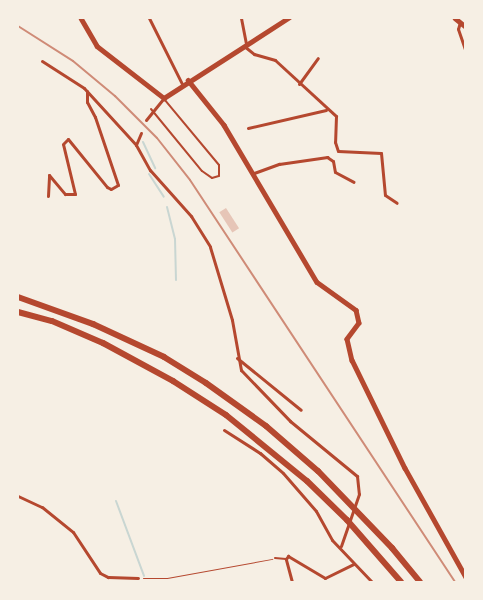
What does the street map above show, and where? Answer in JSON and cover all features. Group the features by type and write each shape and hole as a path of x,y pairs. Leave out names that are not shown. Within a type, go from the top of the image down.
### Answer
{"highway":[{"path":"18,298 93,324 164,357 206,383 266,426 318,471 392,548 420,582"},
{"path":"18,312 52,321 103,344 173,381 226,415 308,481 347,520 400,582"}],"street":[{"path":"81,18 97,46 164,98"},
{"path":"149,18 182,84"},
{"path":"241,18 245,44 254,54 275,60 337,119 335,142 338,151 382,154 385,195 397,203"},
{"path":"146,120 152,110 164,98 182,84 288,18"},
{"path":"455,18 466,27"},
{"path":"460,22 458,29 466,52"},
{"path":"299,84 313,69 318,58"},
{"path":"42,61 87,91 136,145 150,170 191,216 210,247 232,320 237,358 241,370 290,421 352,469 361,484 360,494 341,546"},
{"path":"188,80 224,125 317,282 356,310 359,319 356,328 348,335 352,360 375,410 466,577"},
{"path":"48,196 49,175 65,194 75,194 63,144 68,138 107,187 112,189 118,185 95,117 87,102 87,91"},
{"path":"248,128 326,110"},
{"path":"136,145 142,133"},
{"path":"254,173 279,164 327,157 333,161 335,172 354,182"},
{"path":"237,358 301,410"},
{"path":"224,430 260,453 283,473 316,511 332,540 341,546 354,564 372,582"},
{"path":"18,496 42,507 73,532 100,573 108,578 138,578"},
{"path":"292,582 286,559 291,556 325,578 354,564"}],"lane":[{"path":"152,110 202,171 212,178 219,176 219,165 164,98"},
{"path":"275,558 286,559"}],"path":[{"path":"138,578 167,578 275,558"}],"building":[{"path":"226,208 239,228 232,232 219,212"}],"waterway":[{"path":"143,142 155,168"},
{"path":"149,174 164,197"},
{"path":"167,207 175,239 176,280"},
{"path":"116,501 144,576"}],"railway":[{"path":"18,26 73,61 115,96 157,138 190,180 455,582"}]}
